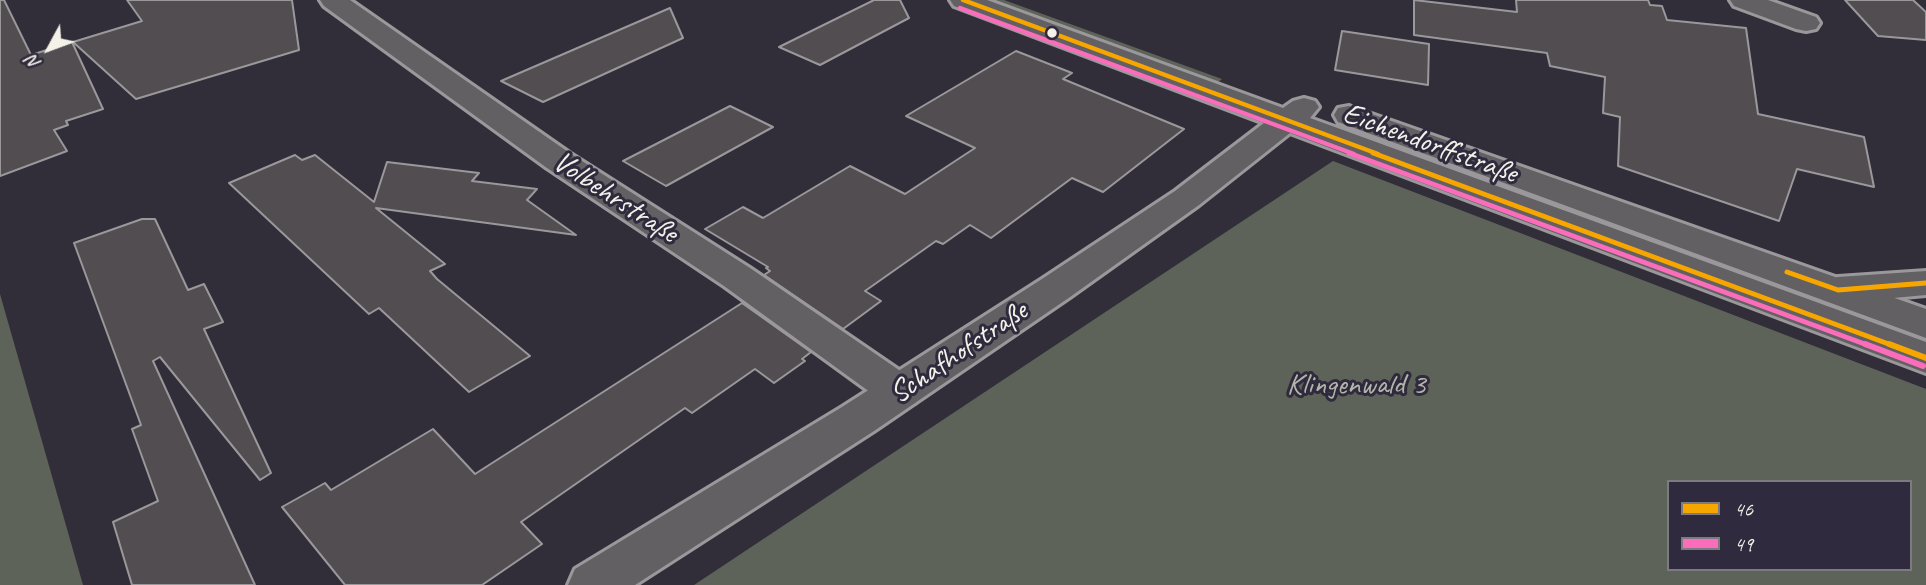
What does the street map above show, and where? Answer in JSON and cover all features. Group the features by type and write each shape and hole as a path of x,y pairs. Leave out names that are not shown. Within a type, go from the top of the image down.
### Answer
{"street":[{"name":"Volbehrstraße","path":"333,0 559,161 737,278 900,392"},
{"name":"Eichendorffstraße","path":"963,0 1838,290 1926,324"},
{"name":"Eichendorffstraße","path":"1022,0 1926,358"},
{"path":"1743,0 1806,23 1790,0"},
{"name":"Schafhofstraße","path":"593,585 900,392 1187,198 1300,111"},
{"path":"1838,290 1926,283"}],"green space":[{"path":"990,0 1004,0 1222,79 1217,83"},
{"path":"1394,142 1926,335 1926,342 1390,146"},
{"name":"Klingenwald 3","path":"1333,161 1926,389 1926,585 694,585"},
{"path":"0,294 83,585 0,585"}],"building":[{"path":"0,0 4,0 31,55 72,42 103,109 66,121 68,125 54,130 67,151 0,176"},
{"path":"127,0 292,0 299,50 136,99 73,42 142,21"},
{"path":"874,0 900,0 909,18 820,65 779,47"},
{"path":"1414,0 1517,12 1516,0 1648,0 1650,5 1662,6 1667,20 1746,28 1758,114 1864,137 1874,187 1797,169 1779,221 1618,166 1620,117 1603,113 1605,77 1550,66 1547,53 1414,35"},
{"path":"1845,0 1913,0 1926,12 1926,40 1878,36"},
{"path":"670,8 683,38 543,102 501,81"},
{"path":"1342,31 1429,44 1428,85 1335,70"},
{"path":"1016,51 1072,73 1063,79 1184,129 1103,192 1072,178 991,238 970,225 943,244 936,241 865,291 881,301 843,329 764,275 770,271 766,268 768,267 705,229 743,207 763,218 850,166 905,194 975,148 906,116"},
{"path":"730,106 773,127 666,186 623,161"},
{"path":"295,155 302,160 315,155 374,202 387,162 479,173 472,181 537,189 527,200 576,235 376,208 445,264 430,271 437,279 530,356 469,392 379,308 369,314 229,183"},
{"path":"142,219 155,219 188,290 204,284 223,322 204,329 271,473 260,480 160,357 153,361 255,585 132,585 113,522 158,501 132,429 141,425 74,243"},
{"path":"742,303 811,352 802,359 805,361 774,383 755,369 692,413 685,408 521,522 542,544 482,585 345,585 282,507 325,483 331,490 433,429 475,474"}],"transit line":[{"name":"46","path":"963,0 1926,358"},
{"name":"49","path":"960,8 1923,366"},
{"name":"46","path":"1787,272 1838,290 1926,283"}]}
